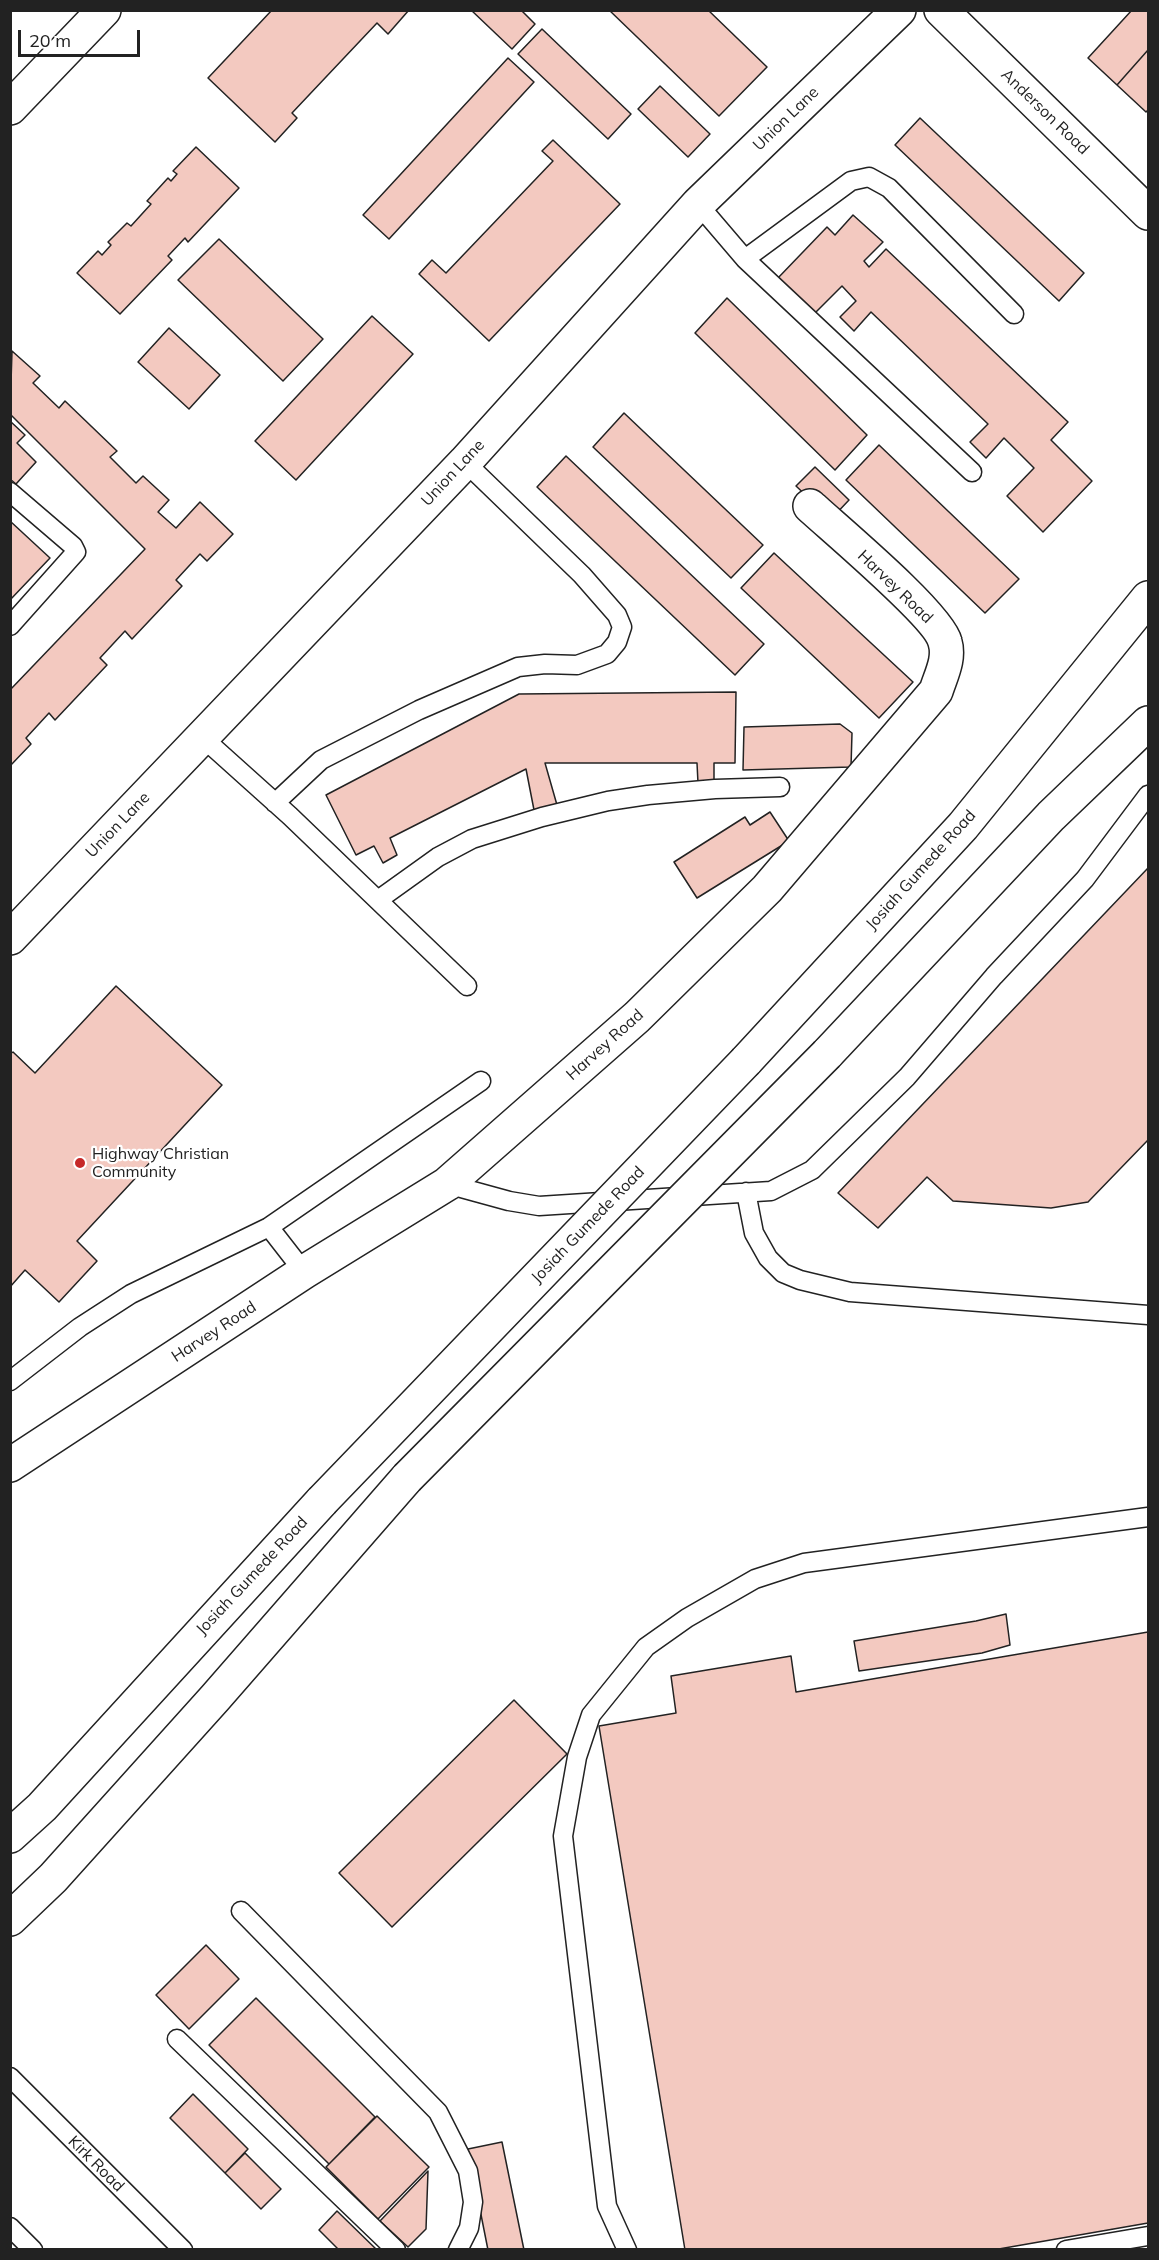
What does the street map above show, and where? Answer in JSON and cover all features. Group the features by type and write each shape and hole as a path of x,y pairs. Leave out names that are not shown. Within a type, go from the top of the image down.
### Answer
{"main road":[{"path":"10,108 104,10"},
{"name":"Union Lane","path":"10,938 465,462 698,204 899,10"},
{"name":"Anderson Road","path":"941,10 1149,213"},
{"name":"Harvey Road","path":"10,1465 304,1272 447,1184 637,1017 767,889 936,691 947,658 945,640 927,614 810,506"},
{"name":"Josiah Gumede Road","path":"10,1836 42,1807 322,1501 746,1061 963,826 1149,598"},
{"path":"10,1919 53,1878 407,1478 827,1054 1051,816 1149,723"}],"lane":[{"path":"745,259 851,181 870,177 889,188 1014,314"},
{"path":"698,204 745,259 972,472"},
{"path":"275,803 321,760 419,710 518,667 545,664 577,665 607,654 617,642 622,627 617,615 582,575 465,462"},
{"path":"10,492 73,546 76,552 10,626"},
{"path":"202,737 275,803 467,986"},
{"path":"378,900 438,857 472,839 542,817 608,801 648,795 715,789 780,787"},
{"path":"447,1184 509,1201 539,1206 771,1191 812,1170 907,1077 994,976 1085,879 1149,795"},
{"path":"10,1381 80,1327 131,1294 269,1227 481,1081"},
{"path":"746,1192 754,1233 768,1257 783,1273 800,1280 850,1292 1149,1316"},
{"path":"269,1227 304,1272"},
{"path":"627,2250 607,2206 563,1836 577,1756 591,1714 646,1647 687,1618 755,1579 804,1563 1149,1517"},
{"path":"241,1911 438,2112 468,2171 473,2202 469,2228 458,2250"},
{"path":"177,2039 396,2250"},
{"name":"Kirk Road","path":"10,2077 183,2250"},
{"path":"10,2227 33,2250"},
{"path":"1066,2250 1149,2236"}],"building":[{"path":"272,10 409,10 388,34 377,23 292,113 297,118 275,142 208,78"},
{"path":"471,10 521,10 535,24 512,49"},
{"path":"609,10 708,10 767,67 719,116"},
{"path":"1132,10 1148,10 1148,50 1117,85 1088,58"},
{"path":"542,29 631,114 608,139 518,54"},
{"path":"1148,50 1148,110 1146,112 1117,85"},
{"path":"508,58 534,82 389,239 363,215"},
{"path":"660,86 710,134 688,157 638,109"},
{"path":"920,118 1084,273 1059,301 895,145"},
{"path":"553,140 620,204 489,341 419,274 432,260 446,273 553,161 542,151"},
{"path":"196,147 239,188 188,242 185,238 168,256 172,260 120,314 77,273 98,251 102,255 111,245 108,242 127,223 131,226 151,204 147,201 168,178 171,181 177,174 173,171"},
{"path":"853,215 883,242 864,261 869,267 886,249 1068,422 1051,440 1092,481 1043,532 1007,496 1034,468 1004,438 986,458 970,442 988,424 871,312 854,331 840,317 856,301 842,286 814,314 777,279 827,227 835,235"},
{"path":"219,239 323,339 283,381 178,280"},
{"path":"727,298 867,435 835,470 695,333"},
{"path":"372,316 413,354 296,480 255,441"},
{"path":"169,328 220,375 189,409 138,362"},
{"path":"12,351 40,376 33,383 59,408 65,401 117,451 110,457 136,483 143,476 169,500 158,512 176,528 200,502 233,534 207,561 200,554 176,580 182,586 132,639 125,631 100,658 107,665 55,720 49,713 26,738 31,744 10,766 10,690 145,549 10,414"},
{"path":"624,413 763,545 731,578 593,447"},
{"path":"10,421 25,435 17,443 36,462 16,484 10,479"},
{"path":"879,445 1019,579 985,613 846,480"},
{"path":"566,456 764,644 735,675 537,487"},
{"path":"815,467 849,500 831,519 796,486"},
{"path":"10,521 50,558 10,600"},
{"path":"774,553 913,682 879,718 741,588"},
{"path":"736,692 735,763 714,763 714,782 698,783 697,763 545,763 557,805 534,810 526,769 390,838 397,855 383,863 374,846 356,855 326,795 519,694"},
{"path":"840,724 852,733 851,767 743,770 744,727"},
{"path":"770,812 789,841 697,898 674,862 745,817 750,825"},
{"path":"1148,868 1148,1140 1088,1202 1051,1208 953,1201 927,1177 878,1228 838,1193"},
{"name":"Highway Christian Community","path":"116,986 222,1085 77,1241 97,1261 59,1302 25,1270 10,1287 10,1054 13,1052 35,1073"},
{"path":"1006,1614 1010,1645 982,1653 859,1671 854,1641"},
{"path":"1148,1632 1148,2223 993,2250 685,2250 599,1726 676,1713 671,1676 791,1656 796,1692"},
{"path":"514,1700 567,1754 392,1927 339,1873"},
{"path":"206,1945 239,1979 189,2029 156,1995"},
{"path":"256,1998 375,2117 329,2164 209,2045"},
{"path":"193,2094 248,2149 225,2173 170,2118"},
{"path":"377,2116 429,2167 378,2219 326,2167"},
{"path":"502,2142 524,2250 488,2250 468,2149"},
{"path":"245,2153 281,2189 261,2209 225,2173"},
{"path":"428,2171 426,2229 408,2247 380,2221"},
{"path":"337,2211 377,2250 339,2250 319,2230"}],"place":[{"name":"Highway Christian Community","path":"80,1163"}]}
